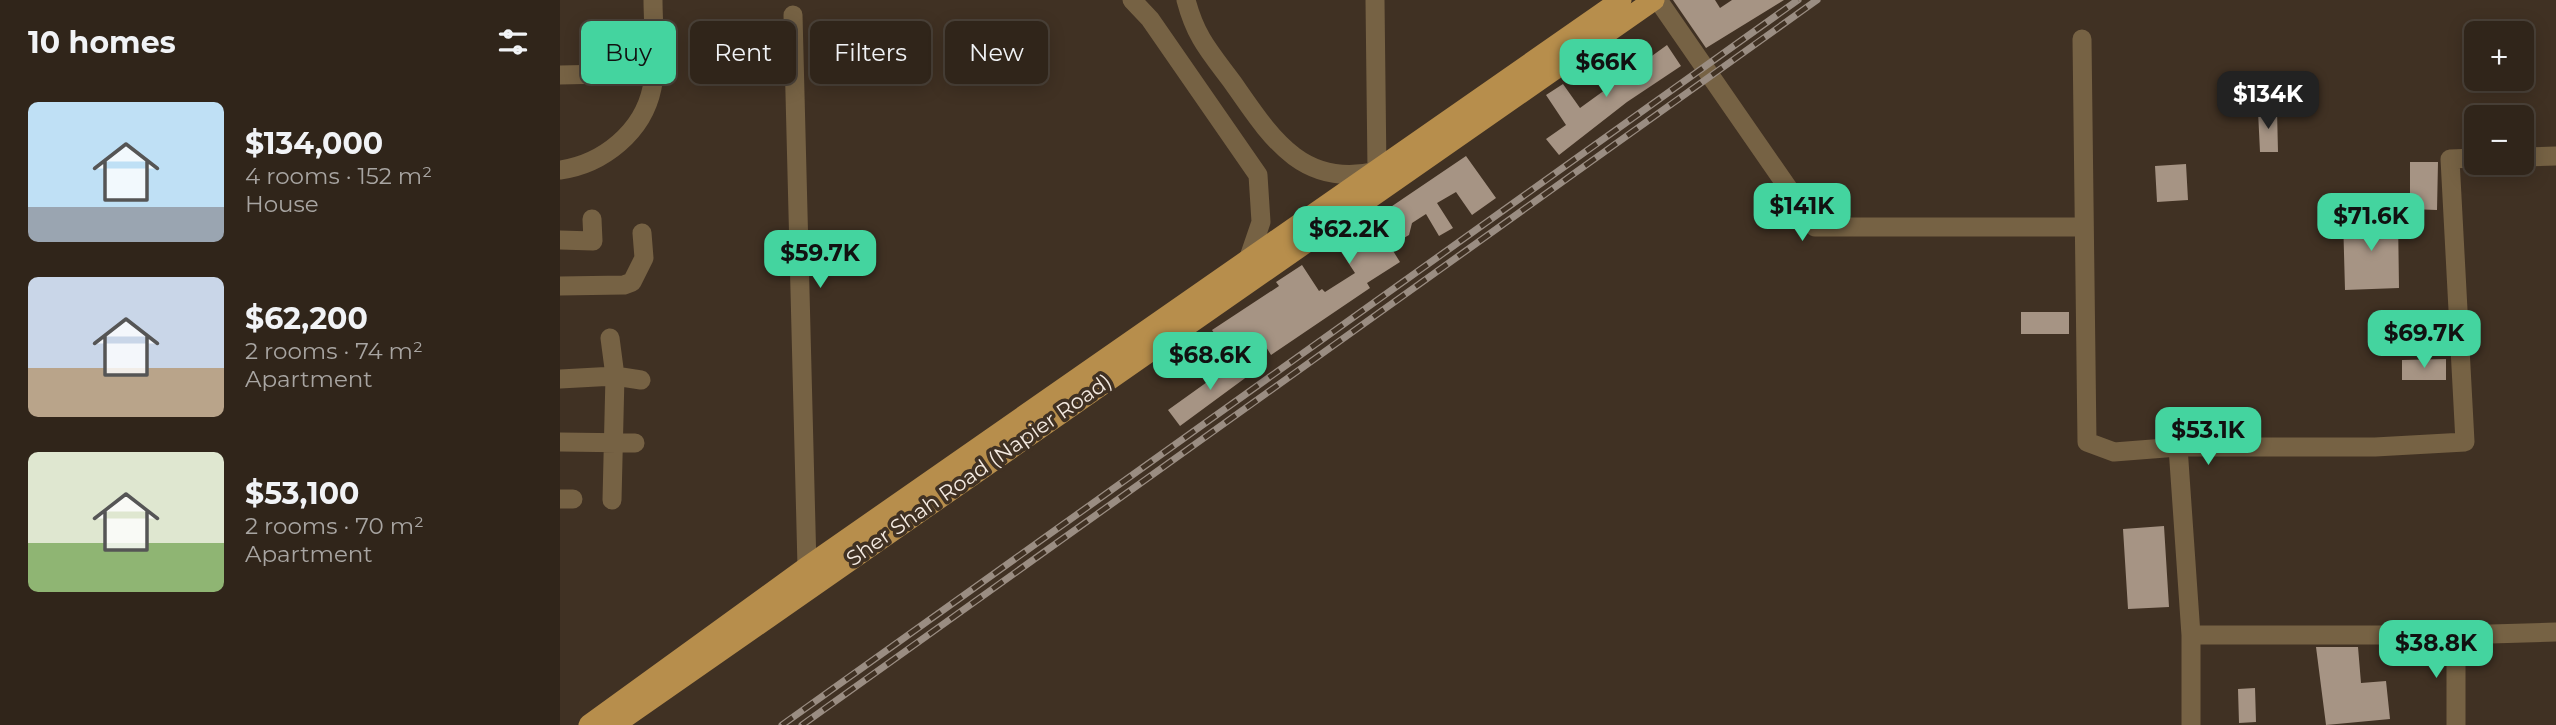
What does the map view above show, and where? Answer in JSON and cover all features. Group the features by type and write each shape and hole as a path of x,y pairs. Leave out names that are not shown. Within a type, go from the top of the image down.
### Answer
{"main road":[{"name":"Sher Shah Road (Napier Road)","path":"589,725 807,567 1621,0"},
{"name":"Sher Shah Road (Napier Road)","path":"614,725 1656,0"}],"street":[{"path":"653,0 653,21"},
{"path":"1132,0 1150,19 1258,176 1261,222 1248,260"},
{"path":"1186,0 1194,30 1273,141 1307,165 1334,173 1359,175 1377,171 1375,0"},
{"path":"1656,0 1815,227 2082,227"},
{"path":"793,15 807,567"},
{"path":"2082,39 2082,227 2087,442 2114,452 2178,447 2375,447 2465,442 2450,159 2464,158"},
{"path":"560,75 581,75"},
{"path":"560,170 578,168 615,147 646,110 653,84"},
{"path":"2534,157 2556,156"},
{"path":"560,240 593,241 592,219"},
{"path":"560,286 624,285 632,282 643,258 642,233"},
{"path":"610,338 615,376 615,431 611,442 612,500"},
{"path":"560,379 615,376 641,380"},
{"path":"560,442 635,443"},
{"path":"2178,447 2191,635 2191,725"},
{"path":"2191,635 2456,635 2556,632"},
{"path":"2456,635 2456,725"}],"building":[{"path":"1673,0 1715,0 1720,8 1732,0 1784,0 1706,48"},
{"path":"1667,45 1681,66 1627,102 1559,155 1546,139 1566,125 1546,95 1563,84 1580,108"},
{"path":"2277,110 2278,152 2260,152 2258,111"},
{"path":"1466,156 1496,198 1472,215 1456,192 1437,203 1453,228 1439,236 1426,214 1412,223 1409,235 1390,246 1400,262 1367,283 1370,288 1271,355 1263,342 1234,362 1212,330 1279,286 1276,282 1302,265 1319,291 1322,289 1325,292 1355,273 1336,244"},
{"path":"2410,162 2438,162 2437,210 2410,209"},
{"path":"2186,164 2188,200 2157,202 2155,166"},
{"path":"2398,216 2399,288 2345,290 2343,217"},
{"path":"2021,312 2069,312 2069,334 2021,334"},
{"path":"1242,357 1252,373 1180,426 1168,410"},
{"path":"2446,359 2446,380 2402,380 2402,360"},
{"path":"2164,526 2169,607 2128,609 2123,529"},
{"path":"2316,647 2358,647 2361,683 2386,681 2390,719 2326,725"},
{"path":"2255,688 2256,722 2239,723 2238,689"}],"railway":[{"path":"782,725 1798,0"},
{"path":"802,725 1817,0"}]}
